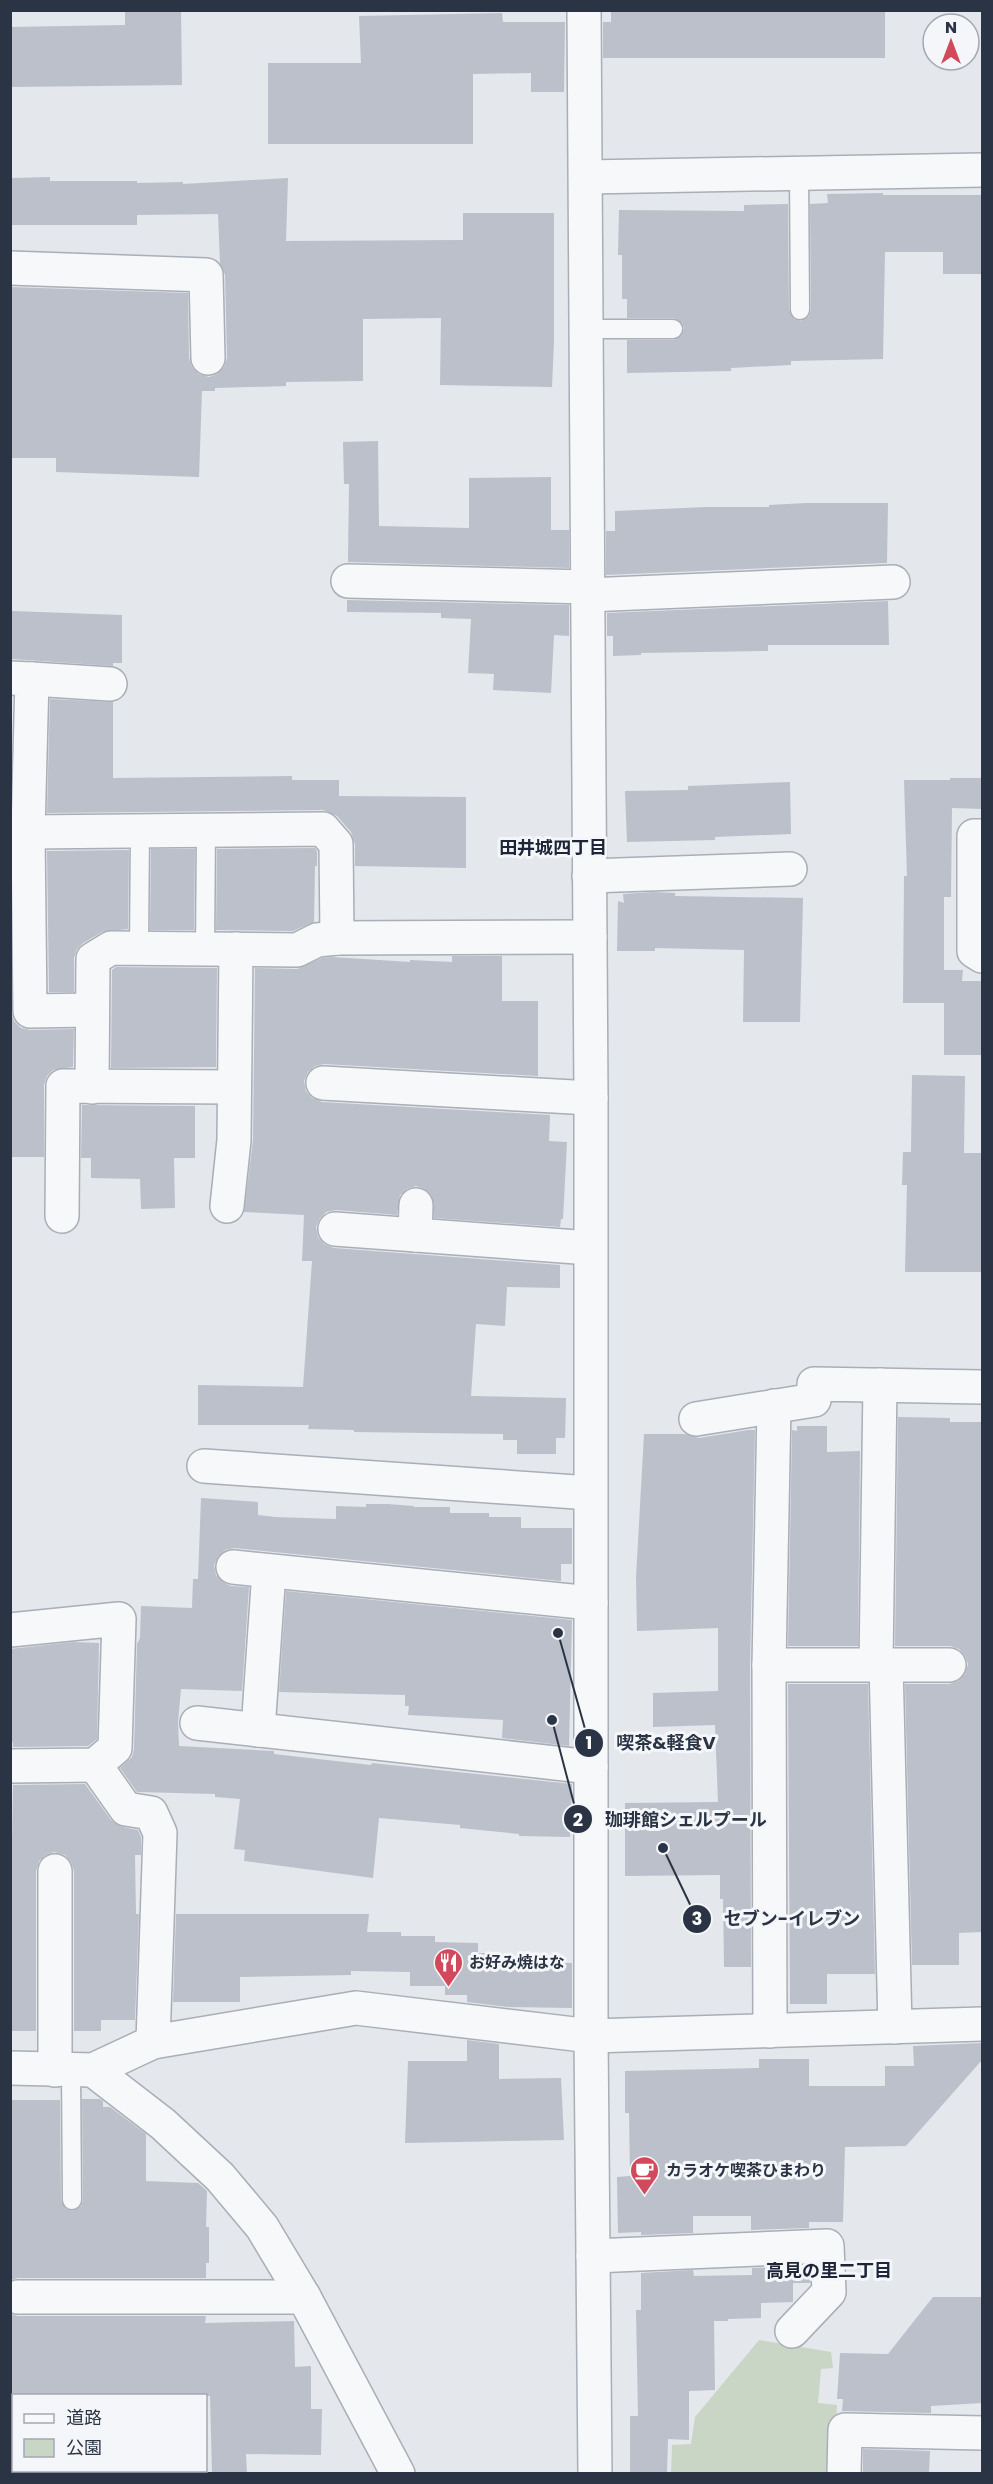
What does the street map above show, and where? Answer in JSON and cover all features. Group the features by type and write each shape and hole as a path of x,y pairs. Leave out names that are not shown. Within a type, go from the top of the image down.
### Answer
{"street":[{"path":"584,10 591,1098 591,2036 595,2474"},
{"path":"586,177 982,170"},
{"path":"10,268 206,275 208,358"},
{"path":"348,581 587,591 893,582"},
{"path":"92,1010 30,1011 28,832 21,678 110,684"},
{"path":"28,832 323,829 336,844 337,938"},
{"path":"982,836 974,836 974,951 982,956"},
{"path":"589,876 790,869"},
{"path":"92,1087 93,959 111,948 297,950 317,940 337,938 590,937"},
{"path":"221,949 234,1087 234,1140 227,1206"},
{"path":"323,1083 591,1098"},
{"path":"63,1216 63,1086 234,1087"},
{"path":"335,1229 416,1220 590,1248"},
{"path":"696,1419 814,1400 814,1384 982,1387"},
{"path":"880,1386 881,1664 895,2027"},
{"path":"770,2031 769,1665 774,1406"},
{"path":"204,1466 590,1493"},
{"path":"233,1567 591,1603"},
{"path":"258,1730 269,1571"},
{"path":"10,1630 119,1619 115,1748 95,1765 10,1766"},
{"path":"769,1665 949,1665"},
{"path":"197,1723 591,1767"},
{"path":"95,1765 126,1809 151,1813 160,1833 153,2042"},
{"path":"55,1871 73,2070"},
{"path":"10,2068 73,2070 153,2042 356,2008 591,2036 982,2024"},
{"path":"73,2070 163,2124 220,2177 262,2227 304,2297 398,2474"},
{"path":"593,2256 827,2246 829,2292 792,2331"},
{"path":"18,2297 304,2297"},
{"path":"844,2474 845,2430 982,2433"}],"lane":[{"path":"799,173 800,310"},
{"path":"585,329 673,329"},
{"path":"206,830 221,949"},
{"path":"139,948 140,831"},
{"path":"72,2200 73,2070"}],"green space":[{"path":"759,2340 831,2352 833,2368 821,2369 818,2403 837,2405 834,2473 671,2474 672,2445 691,2444 695,2417"}],"building":[{"path":"125,10 181,10 182,85 10,87 10,27 125,25"},
{"path":"611,10 885,12 885,58 603,58 603,22 611,22"},
{"path":"502,13 503,22 565,22 564,92 531,92 531,73 473,74 473,144 268,144 268,63 361,63 359,16"},
{"path":"50,177 50,181 183,182 183,184 288,178 286,241 463,240 463,213 554,213 552,387 440,385 441,318 363,319 363,381 286,382 286,386 215,388 215,391 202,391 199,477 56,472 56,458 10,458 10,287 188,293 189,358 192,367 199,374 209,377 217,374 224,367 227,358 225,275 220,263 218,214 137,215 137,225 10,225 10,178"},
{"path":"883,193 883,195 982,195 982,274 943,274 943,252 885,252 883,359 791,361 791,365 731,368 731,371 627,373 627,340 674,340 682,335 684,328 682,323 674,318 627,318 627,299 622,299 622,255 618,255 619,210 744,211 744,205 788,204 789,310 794,319 801,321 809,316 811,310 810,204 828,203 827,194"},
{"path":"378,441 379,526 469,528 469,478 551,477 551,530 569,530 569,568 348,562 349,484 344,484 343,442"},
{"path":"888,503 887,563 606,575 606,531 615,531 615,511 769,507 769,505"},
{"path":"347,600 569,605 569,636 554,635 551,693 493,690 494,674 468,673 471,619 441,618 441,613 347,612"},
{"path":"888,601 889,645 768,645 768,651 641,653 641,655 613,656 613,636 607,636 607,613"},
{"path":"12,611 122,615 122,663 113,663 113,666 12,659"},
{"path":"50,699 113,702 113,778 292,776 292,780 339,780 339,796 466,797 466,868 355,866 355,844 351,832 337,816 323,810 47,813"},
{"path":"950,778 982,778 982,809 952,808 951,897 944,897 944,970 963,970 962,981 982,981 982,1055 944,1055 944,1003 903,1003 904,876 907,876 904,780 950,780"},
{"path":"790,782 791,834 715,837 715,840 627,842 625,791 688,790 688,786"},
{"path":"315,848 317,866 315,866 314,922 293,931 216,930 217,849"},
{"path":"151,849 195,849 194,930 150,930"},
{"path":"129,850 128,929 102,932 83,943 77,949 74,958 74,992 49,992 47,851"},
{"path":"675,893 675,896 803,898 800,1022 743,1022 744,950 655,948 655,951 617,951 618,901 624,903 623,894"},
{"path":"10,944 11,1011 14,1021 21,1028 30,1030 74,1029 73,1067 53,1070 47,1076 44,1085 44,1157 10,1157"},
{"path":"452,956 502,956 502,1001 538,1001 538,1076 324,1064 315,1066 308,1072 304,1081 306,1091 312,1098 322,1102 550,1115 549,1141 567,1142 563,1219 561,1219 560,1227 434,1218 432,1196 425,1189 416,1186 400,1195 397,1215 336,1210 326,1212 316,1227 318,1237 324,1244 334,1248 560,1265 560,1288 507,1287 505,1326 476,1324 471,1396 566,1398 565,1438 556,1438 556,1454 517,1454 517,1440 503,1440 503,1434 354,1432 354,1430 308,1429 309,1425 198,1425 198,1385 303,1387 312,1261 302,1261 304,1215 244,1212 253,1140 255,968 297,969 322,958 332,957 452,962"},
{"path":"116,967 217,968 216,1067 111,1068 112,970"},
{"path":"912,1075 965,1076 964,1153 982,1153 982,1272 905,1272 907,1185 902,1185 903,1152 911,1152"},
{"path":"82,1105 195,1106 195,1158 174,1158 175,1208 141,1209 140,1179 91,1178 91,1158 81,1158"},
{"path":"898,1417 950,1418 950,1422 982,1422 982,1932 959,1933 959,1965 912,1965 905,1684 949,1684 958,1681 965,1674 968,1664 959,1649 950,1646 895,1646"},
{"path":"797,1426 827,1426 827,1452 860,1451 858,1646 788,1646 792,1430 797,1431"},
{"path":"755,1430 750,1665 751,1967 724,1967 723,1899 720,1899 720,1875 625,1876 625,1803 718,1802 715,1725 653,1727 653,1693 718,1691 718,1628 637,1631 636,1577 644,1434 686,1434 699,1438"},
{"path":"201,1498 258,1502 258,1515 275,1517 336,1519 336,1506 366,1507 366,1504 387,1504 450,1507 450,1513 489,1513 489,1517 521,1517 521,1528 572,1528 572,1564 561,1564 561,1581 235,1548 225,1550 214,1565 216,1575 231,1586 249,1587 242,1691 181,1689 178,1722 179,1746 274,1751 274,1754 371,1765 372,1763 572,1784 570,1837 519,1836 519,1834 460,1828 460,1825 379,1818 373,1878 244,1861 245,1850 234,1849 240,1799 215,1797 215,1794 137,1792 120,1768 132,1757 134,1749 137,1644 140,1638 141,1606 192,1608 193,1579 198,1579"},
{"path":"286,1591 572,1620 569,1746 502,1738 503,1720 408,1715 409,1706 405,1706 405,1695 279,1692"},
{"path":"73,1642 99,1643 97,1739 88,1746 13,1747 13,1742 10,1742 10,1649"},
{"path":"788,1684 868,1684 875,1974 827,1974 827,2004 790,2004"},
{"path":"85,1784 111,1820 123,1827 138,1830 141,1837 141,1855 135,1855 136,1914 139,1914 135,2020 101,2020 101,2031 74,2031 74,1871 65,1855 54,1852 39,1861 36,1871 36,2031 10,2031 10,1841 12,1841 13,1785"},
{"path":"176,1914 369,1914 367,1932 401,1932 401,1936 435,1936 435,1942 478,1943 478,1953 508,1953 507,1962 572,1963 572,2008 508,2007 467,2002 467,1995 445,1995 445,1986 410,1986 410,1972 351,1971 351,1975 240,1977 240,2002 173,2002"},
{"path":"467,2040 499,2044 499,2079 561,2078 564,2140 405,2143 408,2061 467,2061"},
{"path":"982,2043 982,2060 906,2146 845,2147 843,2222 809,2222 809,2228 751,2230 751,2216 693,2216 693,2233 641,2235 641,2232 618,2233 617,2177 630,2176 629,2113 625,2113 625,2071 759,2068 759,2059 809,2059 809,2086 885,2086 885,2066 914,2066 913,2046"},
{"path":"82,2099 100,2099 103,2101 103,2107 110,2107 146,2134 146,2181 198,2183 207,2191 206,2227 209,2227 209,2263 206,2263 206,2278 18,2278 10,2280 10,2100 60,2100 61,2200 66,2209 73,2211 81,2206 83,2200"},
{"path":"809,2266 810,2283 793,2283 793,2302 761,2303 761,2318 714,2321 715,2390 689,2391 689,2440 668,2439 667,2474 630,2474 630,2416 638,2416 636,2310 641,2310 641,2273 693,2270 694,2276 752,2275 752,2268"},
{"path":"933,2297 982,2297 982,2403 931,2406 931,2413 842,2411 843,2399 837,2399 840,2353 888,2354"},
{"path":"10,2314 18,2316 206,2316 205,2323 294,2321 295,2367 311,2366 311,2409 322,2409 321,2455 246,2454 247,2474 212,2474 210,2396 207,2394 12,2394 10,2396"},
{"path":"863,2449 930,2451 929,2474 863,2474"}],"place":[{"name":"喫茶&軽食V","path":"558,1633"},
{"name":"珈琲館シェルプール","path":"552,1720"},
{"name":"セブン-イレブン","path":"663,1848"},
{"name":"お好み焼はな","path":"448,1988"},
{"name":"カラオケ喫茶ひまわり","path":"645,2196"}],"district":[{"name":"田井城四丁目","path":"553,847"},
{"name":"高見の里二丁目","path":"829,2270"}]}
